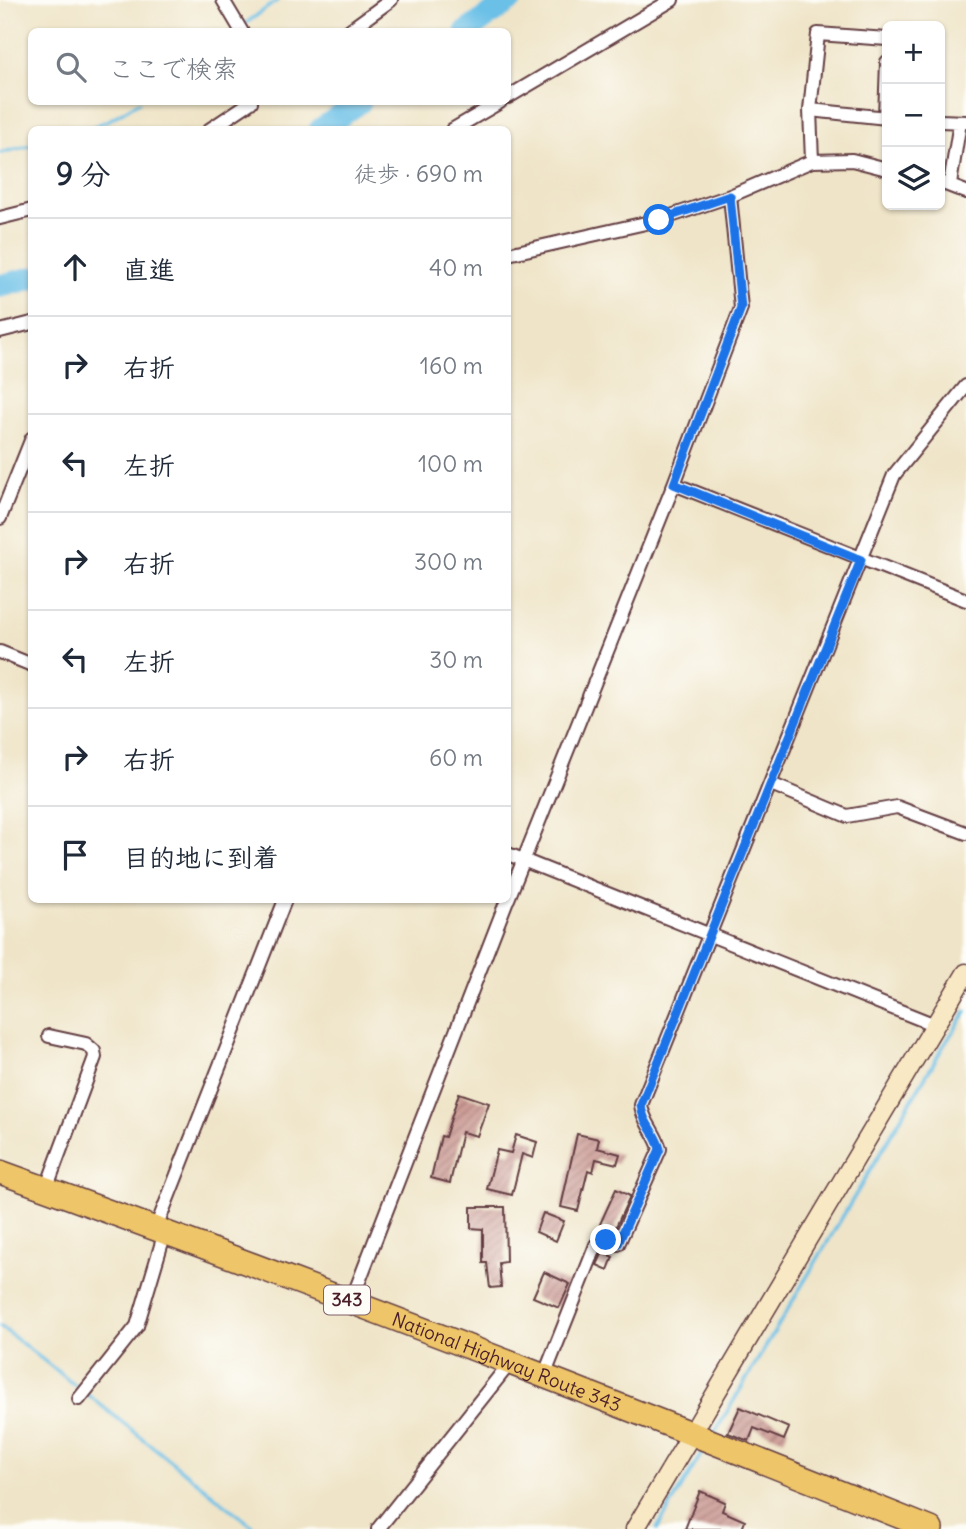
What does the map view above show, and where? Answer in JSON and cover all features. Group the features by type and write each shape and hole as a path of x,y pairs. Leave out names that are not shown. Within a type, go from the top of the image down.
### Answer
{"highway":[{"name":"National Highway Route 343","path":"0,1172 161,1230 544,1376 931,1529"}],"street":[{"path":"223,0 240,28"},
{"path":"352,28 391,0"},
{"path":"511,95 672,0"},
{"path":"812,161 810,110 818,34 882,39"},
{"path":"215,126 246,105"},
{"path":"459,126 495,105"},
{"path":"810,110 882,118"},
{"path":"945,121 963,122 945,183 966,192"},
{"path":"511,253 659,220 730,196 812,161 852,160 882,168"},
{"path":"511,889 674,484 741,308 730,196"},
{"path":"0,218 28,211"},
{"path":"0,331 28,324"},
{"path":"544,1376 596,1245 606,1240 618,1244 660,1149 657,1136 642,1115 641,1105 894,475 966,386"},
{"path":"0,518 28,448"},
{"path":"674,484 966,600"},
{"path":"0,652 28,663"},
{"path":"771,784 847,816 897,807 966,833"},
{"path":"511,855 935,1025"},
{"path":"79,1399 137,1326 161,1230 284,903"},
{"path":"351,1302 505,903"},
{"path":"635,1529 966,973"},
{"path":"46,1189 95,1057 94,1051 86,1044 49,1036"},
{"path":"378,1529 510,1363"}],"building":[{"path":"459,1093 489,1103 477,1136 462,1132 450,1183 431,1178 441,1136 445,1137"},
{"path":"577,1134 599,1139 597,1148 620,1154 617,1164 596,1159 593,1172 588,1170 578,1211 561,1207"},
{"path":"516,1135 537,1142 533,1158 522,1154 512,1195 487,1189 497,1150 511,1153"},
{"path":"616,1189 630,1196 614,1231 600,1224"},
{"path":"471,1207 505,1207 506,1262 499,1263 501,1287 490,1288 487,1263 483,1263 483,1229 471,1228"},
{"path":"543,1213 564,1221 556,1241 536,1232"},
{"path":"603,1252 613,1257 608,1270 597,1265"},
{"path":"544,1272 570,1284 559,1308 533,1297"},
{"path":"740,1407 789,1428 784,1440 754,1428 749,1441 728,1433"},
{"path":"700,1491 725,1502 722,1511 745,1521 742,1529 685,1529"}],"waterway":[{"path":"242,26 278,0"},
{"path":"472,28 511,0"},
{"path":"94,126 134,105"},
{"path":"326,126 356,105"},
{"path":"0,153 28,146"},
{"path":"0,286 28,279"},
{"path":"714,1434 966,1012"},
{"path":"0,1326 81,1390"},
{"path":"87,1394 256,1529"},
{"path":"657,1529 706,1446"}],"route":[{"path":"606,1240 618,1244 660,1149 657,1136 642,1115 641,1105 861,560 674,484 741,308 730,196 659,220"}]}
